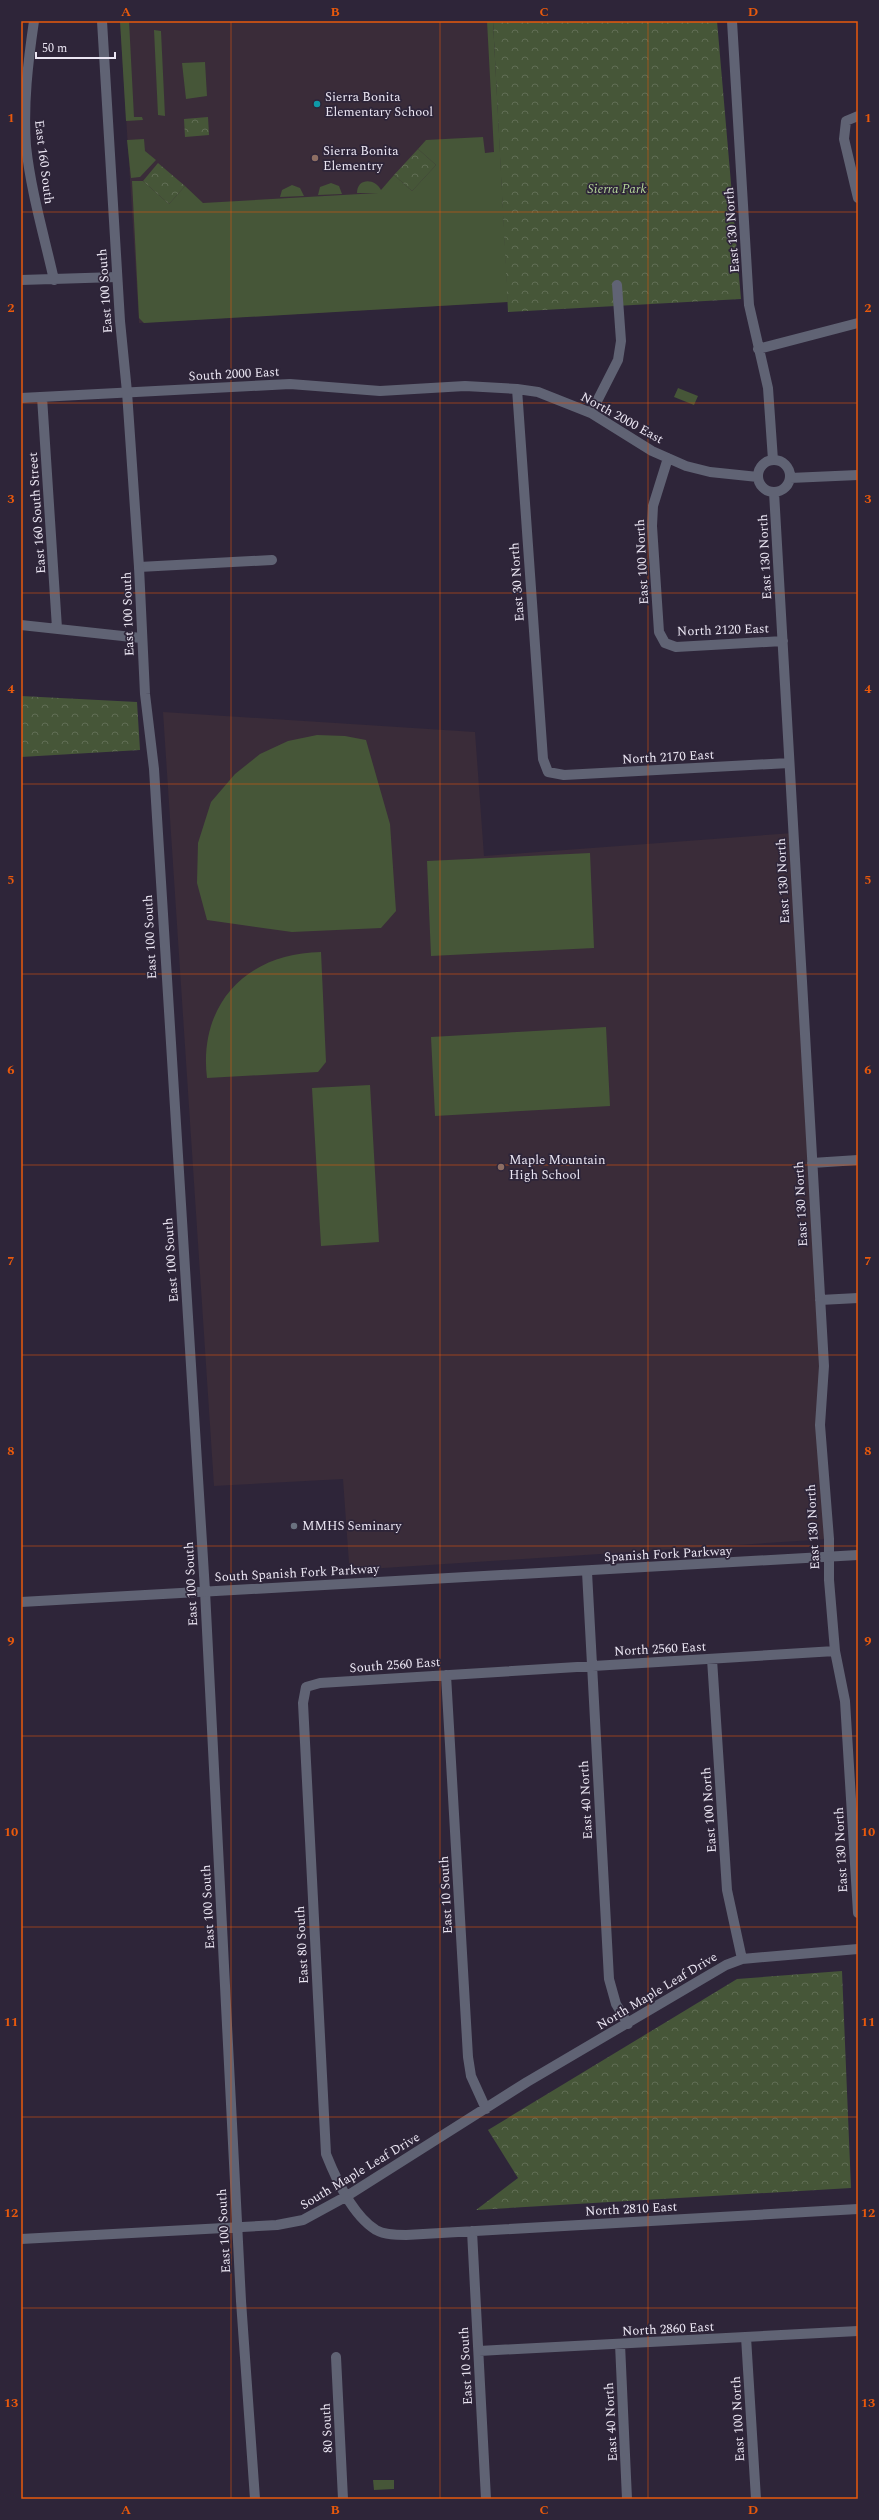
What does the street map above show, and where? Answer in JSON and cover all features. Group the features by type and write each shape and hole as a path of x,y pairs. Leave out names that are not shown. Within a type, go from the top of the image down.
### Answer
{"street":[{"name":"East 160 South","path":"34,21 26,79 26,145 36,207 54,280"},
{"name":"East 100 South","path":"102,21 117,277 128,392 139,567 141,638 145,694 154,769 205,1592 237,2228 255,2499"},
{"name":"East 130 North","path":"732,21 749,306 768,388 773,460"},
{"path":"858,116 846,121 844,139 858,198"},
{"path":"21,280 117,277"},
{"path":"592,413 618,360 621,341 616,285"},
{"path":"758,349 858,323"},
{"name":"South 2000 East","path":"21,398 290,384 380,391 449,387"},
{"name":"North 2000 East","path":"449,387 517,389 538,392 592,413 652,451 668,458 710,472 758,477"},
{"name":"East 30 North","path":"517,389 543,759 548,772"},
{"name":"East 160 South Street","path":"42,397 57,628"},
{"name":"East 100 North","path":"665,643 659,632 652,526 655,499 668,458"},
{"path":"773,460 786,465 790,478 786,486 774,492 762,486 758,477 764,464 773,460"},
{"path":"790,478 858,475"},
{"name":"East 130 North","path":"774,492 824,1366 820,1425 835,1651 845,1701 858,1913"},
{"path":"139,567 272,560"},
{"path":"21,625 141,638"},
{"name":"North 2120 East","path":"665,643 676,647 783,641"},
{"name":"North 2170 East","path":"548,772 564,775 789,763"},
{"path":"812,1163 858,1160"},
{"path":"820,1300 858,1298"},
{"name":"Spanish Fork Parkway","path":"479,1576 587,1572 858,1555"},
{"name":"East 40 North","path":"587,1572 609,1979 614,1999 628,2024"},
{"name":"South Spanish Fork Parkway","path":"21,1602 479,1576"},
{"name":"North 2560 East","path":"486,1672 835,1651"},
{"name":"East 100 North","path":"712,1659 727,1890 742,1959"},
{"name":"South 2560 East","path":"306,1687 320,1683 486,1672"},
{"name":"East 10 South","path":"446,1675 468,2058 471,2076 486,2109"},
{"name":"East 80 South","path":"306,1687 303,1703 326,2154 346,2196 355,2209 376,2230 390,2234 406,2235"},
{"name":"North Maple Leaf Drive","path":"528,2082 628,2024 711,1973 742,1959 858,1949"},
{"name":"South Maple Leaf Drive","path":"21,2239 237,2228 295,2223 310,2217 346,2196 528,2082"},
{"name":"North 2810 East","path":"406,2235 858,2209"},
{"name":"East 10 South","path":"472,2231 486,2499"},
{"name":"North 2860 East","path":"479,2351 858,2331"},
{"name":"East 100 North","path":"746,2337 756,2499"},
{"name":"East 40 North","path":"620,2344 628,2499"},
{"name":"80 South","path":"336,2356 344,2499"}],"shaded area":[{"name":"Sierra Bonita Elementry","path":"120,21 493,21 508,302 139,323"},
{"name":"Maple Mountain High School","path":"163,712 475,732 484,856 793,833 829,1539 353,1570 349,1563 343,1479 214,1486"}],"green space":[{"path":"120,21 129,21 134,117 142,117 143,120 126,121"},
{"path":"487,21 493,21 508,302 144,323 139,318 132,181 143,181 169,204 185,186 203,203 378,193 357,193 360,185 367,181 375,183 381,190 394,175 412,191 436,165 418,149 426,140 483,137 485,153 494,152"},
{"name":"Sierra Park","path":"493,21 717,21 741,299 508,312"},
{"path":"154,30 161,31 165,116 158,115"},
{"path":"205,62 207,96 186,99 182,63"},
{"path":"208,117 209,135 185,137 184,119"},
{"path":"144,139 145,151 156,160 140,177 131,178 127,140"},
{"path":"418,149 436,165 412,191 394,175"},
{"path":"158,163 185,186 169,204 143,181"},
{"path":"331,183 339,186 342,194 318,195 320,187"},
{"path":"292,185 300,188 304,196 280,197 282,190"},
{"path":"678,388 698,396 694,405 674,397"},
{"path":"21,696 137,702 140,750 21,757"},
{"path":"317,735 345,736 366,740 390,824 396,911 381,928 292,932 207,920 197,883 198,843 211,802 235,774 260,754 288,741"},
{"path":"590,853 594,948 431,956 427,861"},
{"path":"321,952 326,1062 318,1072 207,1078 206,1051 211,1027 220,1006 233,988 250,973 271,962 294,955"},
{"path":"606,1027 610,1106 435,1116 431,1037"},
{"path":"370,1085 379,1242 321,1246 312,1088"},
{"path":"842,1971 851,2188 476,2210 518,2178 488,2130 737,1979"},
{"path":"373,2480 394,2480 394,2489 374,2490"}],"place":[{"name":"Sierra Bonita Elementary School","path":"317,104"},
{"name":"Sierra Bonita Elementry","path":"315,158"},
{"name":"Maple Mountain High School","path":"501,1167"},
{"name":"MMHS Seminary","path":"294,1526"}]}
